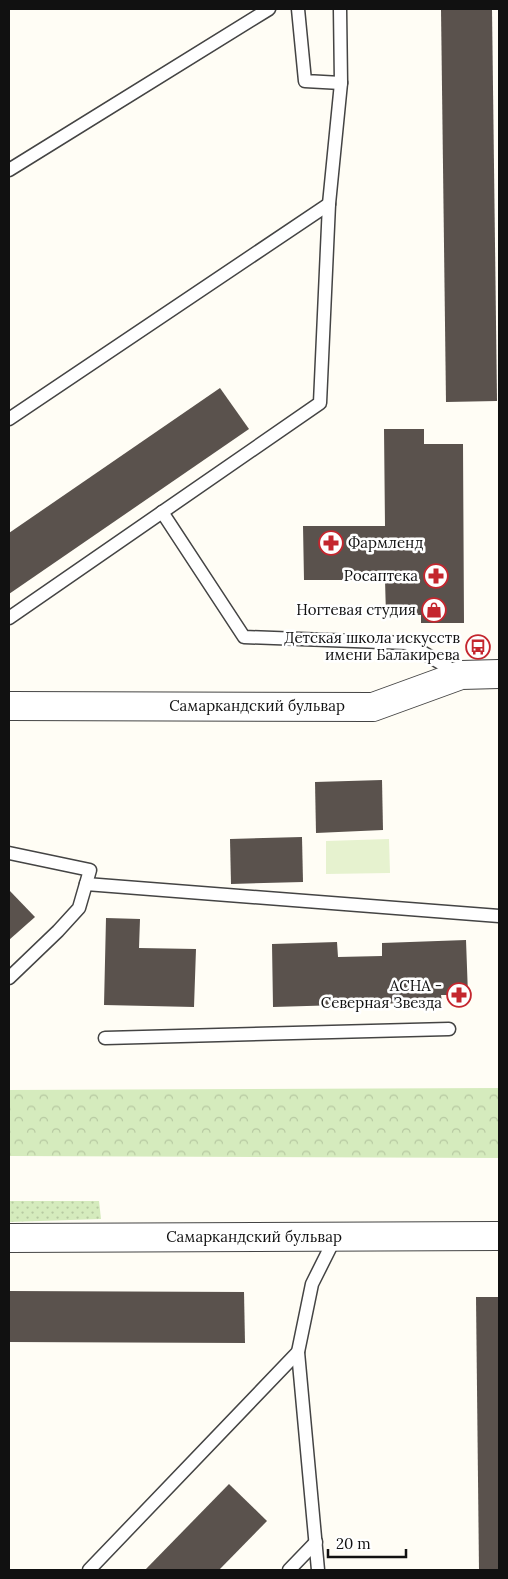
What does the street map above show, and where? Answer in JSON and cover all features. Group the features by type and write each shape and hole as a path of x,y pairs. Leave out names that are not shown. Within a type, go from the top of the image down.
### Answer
{"street":[{"name":"Самаркандский бульвар","path":"9,706 373,706 461,675 499,674"},
{"name":"Самаркандский бульвар","path":"9,1238 499,1236"}],"lane":[{"path":"9,170 269,9"},
{"path":"298,9 305,82 341,83"},
{"path":"9,618 320,403 329,204 341,83 340,9"},
{"path":"9,418 329,204"},
{"path":"162,512 244,637 407,643 461,675"},
{"path":"9,853 90,870 79,908 9,978"},
{"path":"86,884 499,916"},
{"path":"105,1038 449,1029"},
{"path":"318,1570 298,1352 312,1284 336,1236"},
{"path":"89,1570 298,1352"},
{"path":"289,1570 316,1542"}],"green space":[{"path":"389,839 390,873 326,874 326,841"},
{"path":"499,1088 499,1158 9,1156 9,1090"},
{"path":"9,1201 99,1201 101,1219 9,1222"}],"building":[{"path":"441,9 492,9 497,401 446,402"},
{"path":"220,388 249,429 9,594 9,533"},
{"path":"384,429 424,429 424,444 463,444 464,623 421,623 421,615 386,615 385,580 304,580 303,526 385,526"},
{"path":"382,780 383,830 316,833 315,782"},
{"path":"302,837 303,882 231,884 230,839"},
{"path":"9,890 35,917 9,940"},
{"path":"106,918 140,919 139,948 196,949 194,1007 104,1005"},
{"path":"466,940 468,995 441,995 442,1002 273,1007 272,944 337,942 338,957 382,956 382,943"},
{"path":"9,1291 244,1292 245,1343 9,1342"},
{"path":"476,1297 499,1297 499,1570 479,1570"},
{"path":"229,1484 267,1521 219,1570 145,1570"}],"place":[{"name":"Фармленд","path":"331,543"},
{"name":"Росаптека","path":"436,576"},
{"name":"Ногтевая студия","path":"434,610"},
{"name":"Детская школа искусств имени Балакирева","path":"478,647"},
{"name":"АСНА - Северная Звезда","path":"459,995"}]}
